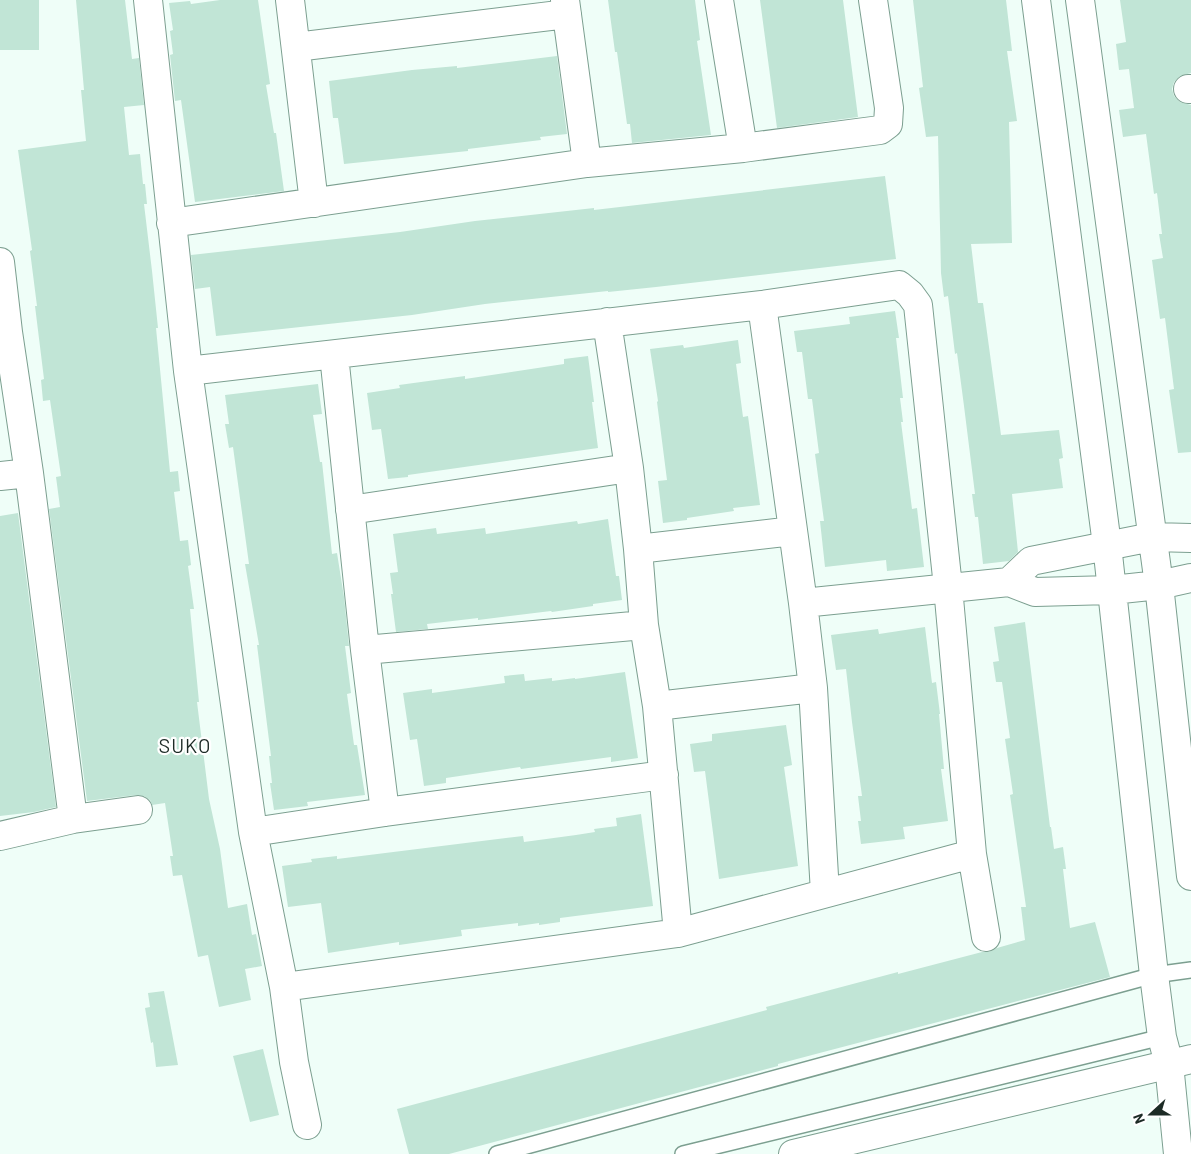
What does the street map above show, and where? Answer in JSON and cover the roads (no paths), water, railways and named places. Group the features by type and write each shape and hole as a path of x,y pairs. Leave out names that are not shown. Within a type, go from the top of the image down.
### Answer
{"street":[{"path":"148,0 188,371 253,832 284,987 294,1062 307,1126"},
{"path":"290,0 314,203"},
{"path":"719,0 743,148"},
{"path":"171,223 587,163 743,148 880,130 888,124 889,108 874,0"},
{"path":"1036,0 1107,545 1162,1037 1180,1062 1178,1154"},
{"path":"1080,0 1152,538 1160,585 1191,876"},
{"path":"296,47 566,7 587,163"},
{"path":"0,262 4,332 29,473 73,819"},
{"path":"188,371 762,305 899,286 910,294 918,305 948,587 972,854 986,937"},
{"path":"762,305 803,603 812,688 825,893"},
{"path":"607,322 629,468 644,625 657,706 678,933"},
{"path":"334,355 365,650 385,812"},
{"path":"350,510 629,468"},
{"path":"0,476 29,473"},
{"path":"638,549 793,531"},
{"path":"1009,582 1031,560 1152,538 1191,538"},
{"path":"803,603 1009,582 1034,592 1112,590 1160,585 1191,578"},
{"path":"365,650 644,625"},
{"path":"657,706 812,688"},
{"path":"253,832 385,812 664,775"},
{"path":"0,836 73,819 138,810"},
{"path":"284,987 678,933 972,854"},
{"path":"794,1154 1180,1062"}],"lane":[{"path":"497,1154 1154,975 1191,970"},
{"path":"683,1154 1162,1037"}],"district":[{"name":"SUKO","path":"185,746"}]}
